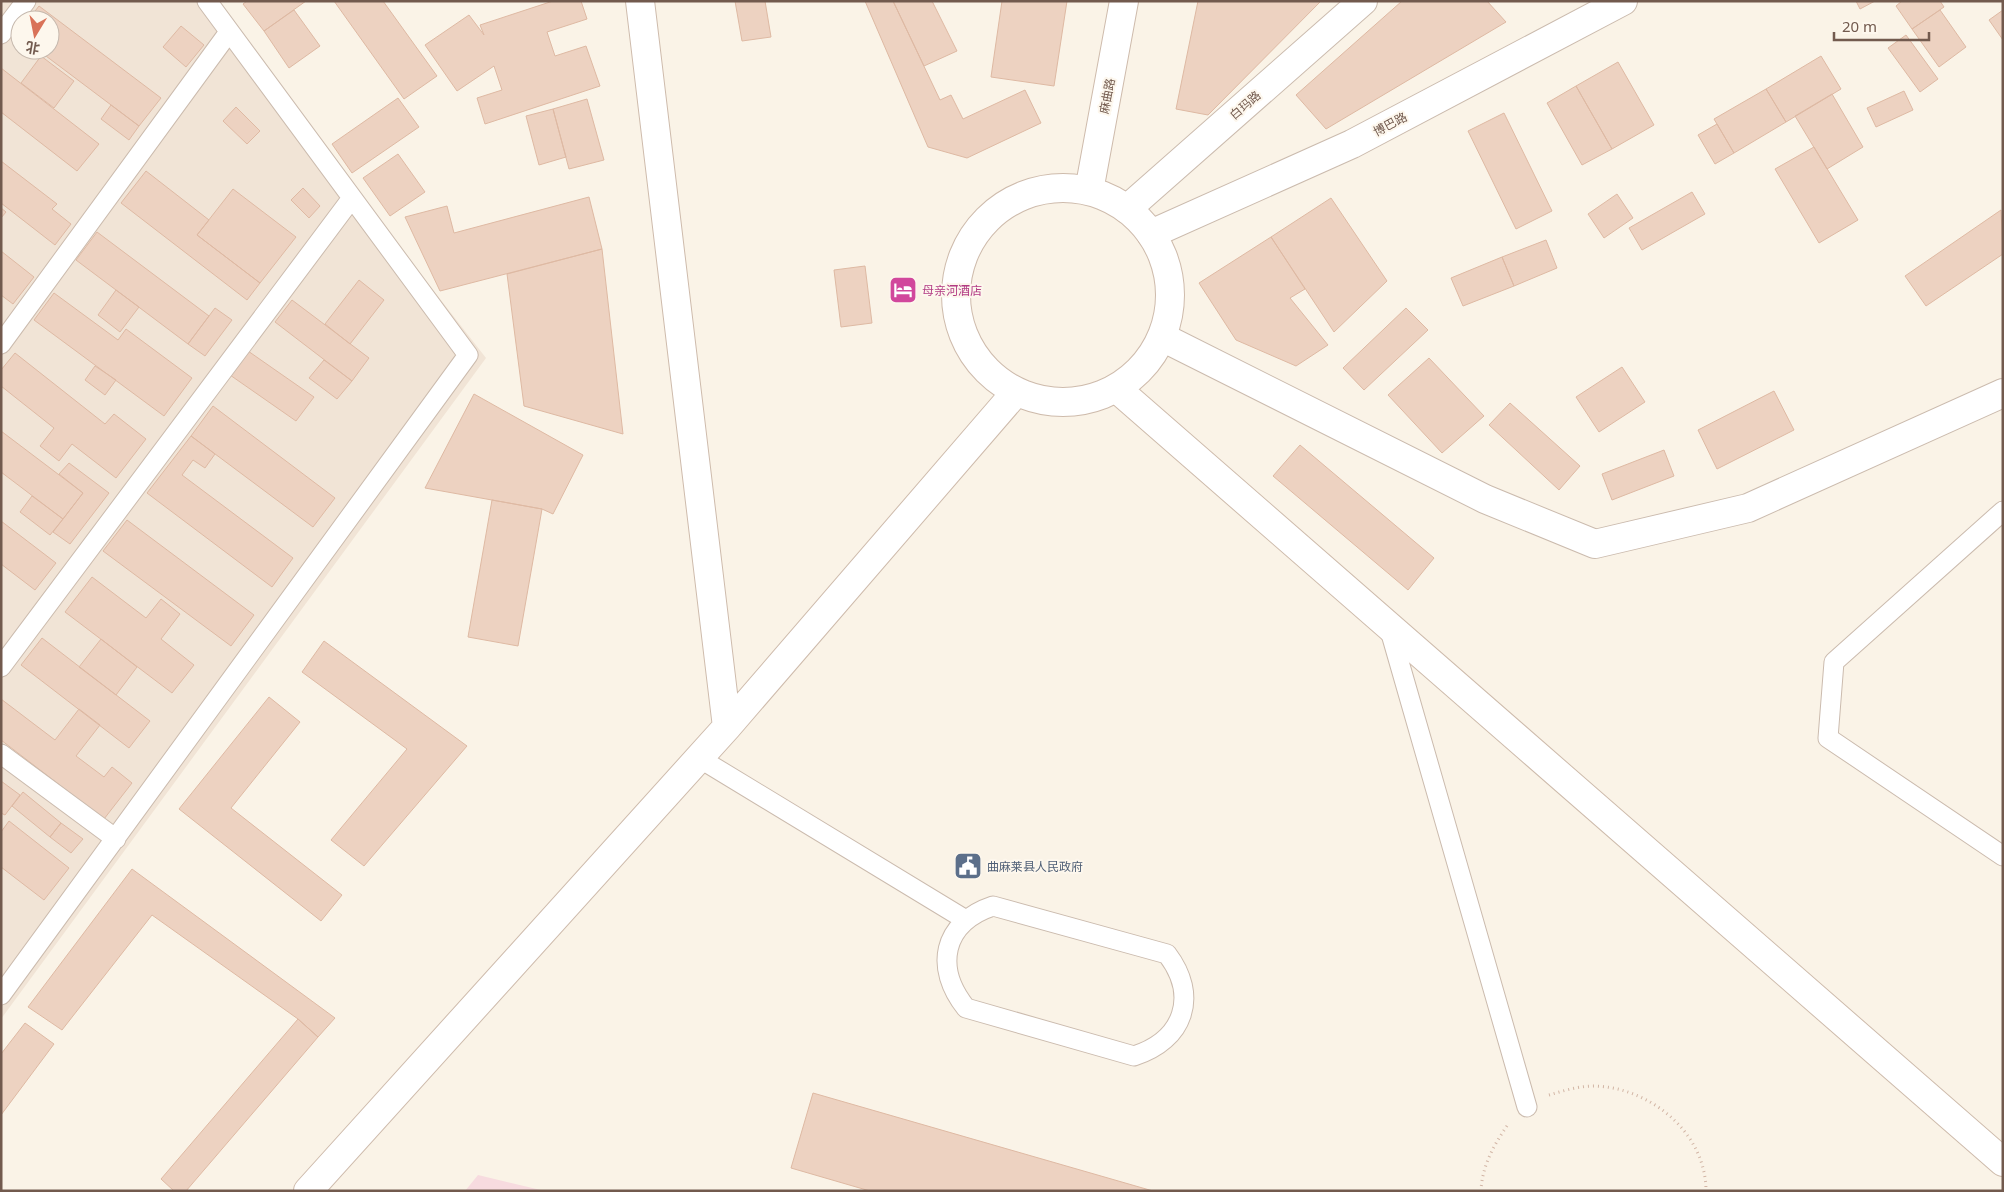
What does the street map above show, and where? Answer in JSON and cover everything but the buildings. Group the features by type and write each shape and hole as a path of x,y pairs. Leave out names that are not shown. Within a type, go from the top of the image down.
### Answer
{"main road":[{"path":"640,1 727,727"},
{"name":"麻曲路","path":"1089,191 1124,1"},
{"name":"白玛路","path":"1127,209 1363,1"},
{"name":"博巴路","path":"1151,234 1352,144 1623,1"},
{"path":"1044,189 1089,191 1127,209 1151,234 1166,266 1170,302 1162,337 1144,366 1116,388 1084,401 1050,402 1016,392 980,365 959,326 955,280 970,238 1002,206 1044,189"},
{"path":"1162,337 1485,499 1595,544 1748,508 2002,394"},
{"path":"1116,388 2003,1162"},
{"path":"308,1191 727,727 1016,392"}],"lane":[{"path":"1,34 26,1"},
{"path":"1,995 468,356 207,1"},
{"path":"1,344 230,32"},
{"path":"1,667 352,198"},
{"path":"2003,511 1834,662 1828,738 2003,856"},
{"path":"1389,626 1527,1107"},
{"path":"1,754 116,839"},
{"path":"699,758 966,920"},
{"path":"993,906 1166,954 1176,967 1182,982 1184,997 1182,1013 1175,1029 1164,1042 1150,1051 1134,1056 966,1008 955,995 949,980 947,962 950,945 956,931 966,920 979,910 993,906"}],"path":[{"path":"1481,1191 1486,1164 1496,1142 1510,1123 1527,1107 1547,1096 1570,1088 1585,1087 1616,1089 1639,1096 1660,1107 1677,1123 1691,1142 1701,1163 1706,1191"}],"shaded area":[{"path":"1,1 208,1 486,358 1,1019"},
{"path":"478,1175 545,1191 465,1191"}],"place":[{"name":"母亲河酒店","path":"903,290"},
{"name":"曲麻莱县人民政府","path":"968,866"}]}
